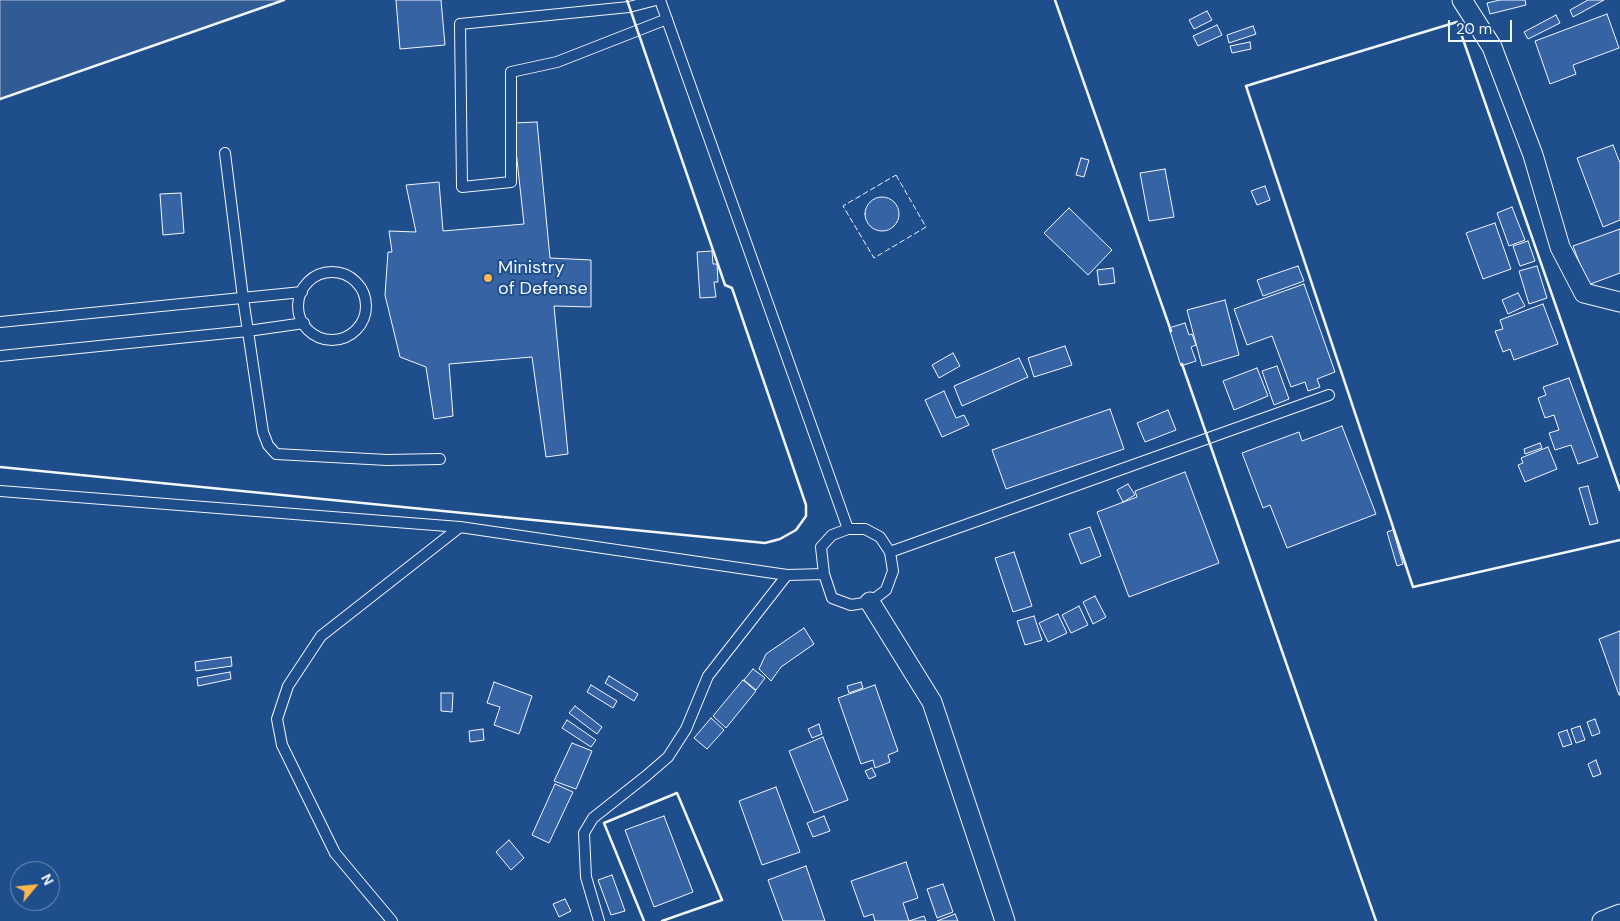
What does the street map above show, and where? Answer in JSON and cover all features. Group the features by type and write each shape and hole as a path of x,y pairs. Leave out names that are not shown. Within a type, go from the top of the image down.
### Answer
{"street":[{"path":"1462,0 1492,47 1534,155 1560,247 1584,293 1620,302"},
{"path":"870,602 932,702 1005,921"},
{"path":"1602,921 1620,914"}],"lane":[{"path":"656,0 629,7 460,24 462,187 511,182 511,72 557,62 667,19"},
{"path":"660,0 848,529"},
{"path":"225,153 243,298 263,432 268,446 276,454 387,460 440,459"},
{"path":"332,272 343,274 360,287 365,297 364,319 349,336 327,340 316,336 307,329 301,320 298,309 299,298 302,292 312,279 321,274 332,272"},
{"path":"0,322 302,292"},
{"path":"0,356 248,331 304,323"},
{"path":"890,552 1329,395"},
{"path":"0,491 460,527 787,575 824,574"},
{"path":"392,921 336,853 282,745 277,719 288,686 322,636 460,527"},
{"path":"848,529 865,530 880,538 890,552 892,571 886,590 870,602 851,605 832,598 824,574 821,547 832,535 848,529"},
{"path":"599,921 586,876 584,833 593,818 668,756 686,729 708,676 787,575"}],"shaded area":[{"path":"0,0 284,0 0,99"}],"building":[{"path":"396,0 441,0 445,45 400,49"},
{"path":"1500,0 1525,0 1526,5 1490,14 1487,3"},
{"path":"1588,0 1604,0 1573,17 1570,10"},
{"path":"1207,11 1212,20 1194,29 1189,20"},
{"path":"1607,14 1619,48 1573,65 1576,74 1550,84 1535,41"},
{"path":"1556,15 1560,23 1528,39 1524,32"},
{"path":"1217,25 1222,35 1198,46 1193,36"},
{"path":"1253,26 1256,34 1229,43 1227,35"},
{"path":"1250,42 1251,49 1232,53 1230,46"},
{"name":"Ministry of Defense","path":"537,122 550,258 591,260 591,307 554,306 568,454 546,457 532,357 449,364 453,416 434,419 426,367 400,357 385,295 388,252 392,252 389,231 416,232 406,185 439,182 443,231 524,224 513,123"},
{"path":"1613,145 1620,163 1620,220 1603,227 1577,158"},
{"path":"1081,158 1089,160 1084,177 1076,175"},
{"path":"1165,169 1174,217 1149,221 1140,173"},
{"path":"1265,186 1270,200 1257,205 1251,191"},
{"path":"181,193 184,233 163,235 160,194"},
{"path":"882,197 889,198 894,202 898,207 898,221 894,226 889,230 882,231 875,230 870,226 866,221 865,214 866,207 870,202 875,198"},
{"path":"1512,207 1525,240 1509,246 1497,213"},
{"path":"1069,208 1112,250 1088,275 1044,233"},
{"path":"1495,223 1511,269 1483,279 1466,233"},
{"path":"1620,229 1620,273 1588,285 1573,246"},
{"path":"1528,241 1535,261 1520,266 1513,246"},
{"path":"712,251 713,264 717,264 718,282 714,282 716,297 700,298 697,252"},
{"path":"1298,266 1304,281 1263,296 1257,280"},
{"path":"1537,266 1547,298 1529,304 1519,271"},
{"path":"1113,268 1115,283 1099,285 1097,270"},
{"path":"1304,284 1335,372 1317,379 1320,387 1308,391 1305,382 1291,387 1272,336 1247,345 1234,309"},
{"path":"1518,293 1525,306 1508,314 1502,300"},
{"path":"1225,300 1239,355 1202,366 1187,310"},
{"path":"1543,304 1558,344 1514,360 1510,349 1503,352 1495,331 1503,329 1500,320"},
{"path":"1185,323 1189,335 1192,334 1196,345 1191,347 1196,361 1181,366 1169,328"},
{"path":"1065,346 1072,365 1034,377 1028,358"},
{"path":"953,353 960,366 939,378 932,365"},
{"path":"1019,358 1028,377 962,406 954,386"},
{"path":"1277,366 1289,399 1274,405 1262,371"},
{"path":"1257,368 1268,396 1234,410 1223,381"},
{"path":"1569,378 1598,457 1578,464 1571,445 1555,450 1549,433 1559,430 1554,415 1545,418 1538,398 1546,395 1543,387"},
{"path":"944,391 956,418 964,415 969,425 942,437 925,400"},
{"path":"1110,409 1124,449 1006,489 992,450"},
{"path":"1168,410 1176,430 1145,442 1137,423"},
{"path":"1342,426 1376,514 1287,548 1270,505 1263,508 1242,453 1299,432 1302,441"},
{"path":"1540,443 1542,448 1525,454 1524,449"},
{"path":"1548,447 1557,469 1525,482 1518,465 1523,463 1521,458"},
{"path":"1185,472 1219,563 1129,597 1097,512 1137,497 1135,491"},
{"path":"1128,484 1135,495 1123,502 1117,490"},
{"path":"1588,486 1598,523 1590,525 1579,488"},
{"path":"1090,527 1101,556 1081,564 1069,534"},
{"path":"1393,530 1403,564 1397,566 1387,532"},
{"path":"1014,552 1032,606 1013,612 995,558"},
{"path":"1095,596 1106,617 1093,624 1083,602"},
{"path":"1079,606 1088,625 1071,633 1062,615"},
{"path":"1058,614 1067,633 1048,642 1039,623"},
{"path":"1034,616 1042,640 1025,645 1017,621"},
{"path":"804,628 814,644 781,667 771,681 759,669 766,654"},
{"path":"1620,631 1620,695 1619,695 1599,639"},
{"path":"231,657 232,666 196,671 195,662"},
{"path":"753,669 765,678 756,690 744,680"},
{"path":"230,672 231,679 198,686 197,678"},
{"path":"609,676 638,694 634,701 605,683"},
{"path":"743,680 756,691 726,728 713,716"},
{"path":"494,682 532,696 519,734 494,725 500,707 487,703"},
{"path":"861,682 863,688 849,693 847,686"},
{"path":"591,685 617,701 613,708 587,692"},
{"path":"875,685 898,751 888,755 890,762 875,768 873,760 861,764 838,698"},
{"path":"441,693 453,693 452,712 441,711"},
{"path":"575,706 602,727 597,734 569,713"},
{"path":"711,718 724,730 707,749 694,738"},
{"path":"1595,719 1600,733 1592,736 1587,722"},
{"path":"567,720 596,740 591,747 562,728"},
{"path":"819,724 822,734 812,738 808,729"},
{"path":"1580,726 1585,740 1576,743 1571,729"},
{"path":"483,729 484,740 470,742 469,731"},
{"path":"1567,730 1572,744 1563,747 1558,733"},
{"path":"823,737 848,800 814,813 789,751"},
{"path":"572,743 592,751 576,789 554,781"},
{"path":"1596,760 1601,774 1593,777 1588,764"},
{"path":"872,768 876,776 869,779 865,771"},
{"path":"555,784 573,792 549,843 532,835"},
{"path":"776,787 800,852 762,865 739,801"},
{"path":"664,816 693,892 654,907 625,830"},
{"path":"824,816 830,831 813,837 807,823"},
{"path":"509,840 524,858 511,870 496,852"},
{"path":"906,862 918,898 903,903 909,921 875,921 873,914 864,917 851,881"},
{"path":"806,866 825,921 783,921 768,880"},
{"path":"612,875 625,911 611,915 598,880"},
{"path":"943,884 953,912 937,918 927,889"},
{"path":"565,899 571,911 559,917 553,904"},
{"path":"955,914 958,921 937,921"},
{"path":"924,916 926,921 909,921"}],"fence":[{"path":"896,175 926,227 874,258 843,206 896,175"}],"wall":[{"path":"0,99 284,0"},
{"path":"627,0 725,285"},
{"path":"1055,0 1171,331"},
{"path":"1620,490 1457,22 1246,86 1413,587 1620,540"},
{"path":"0,467 765,543 780,539 796,530 806,516 806,505 732,288 725,285"},
{"path":"1182,364 1376,921"},
{"path":"644,921 604,823 677,793 722,900 662,921"}],"place":[{"name":"Ministry of Defense","path":"488,278"}]}
